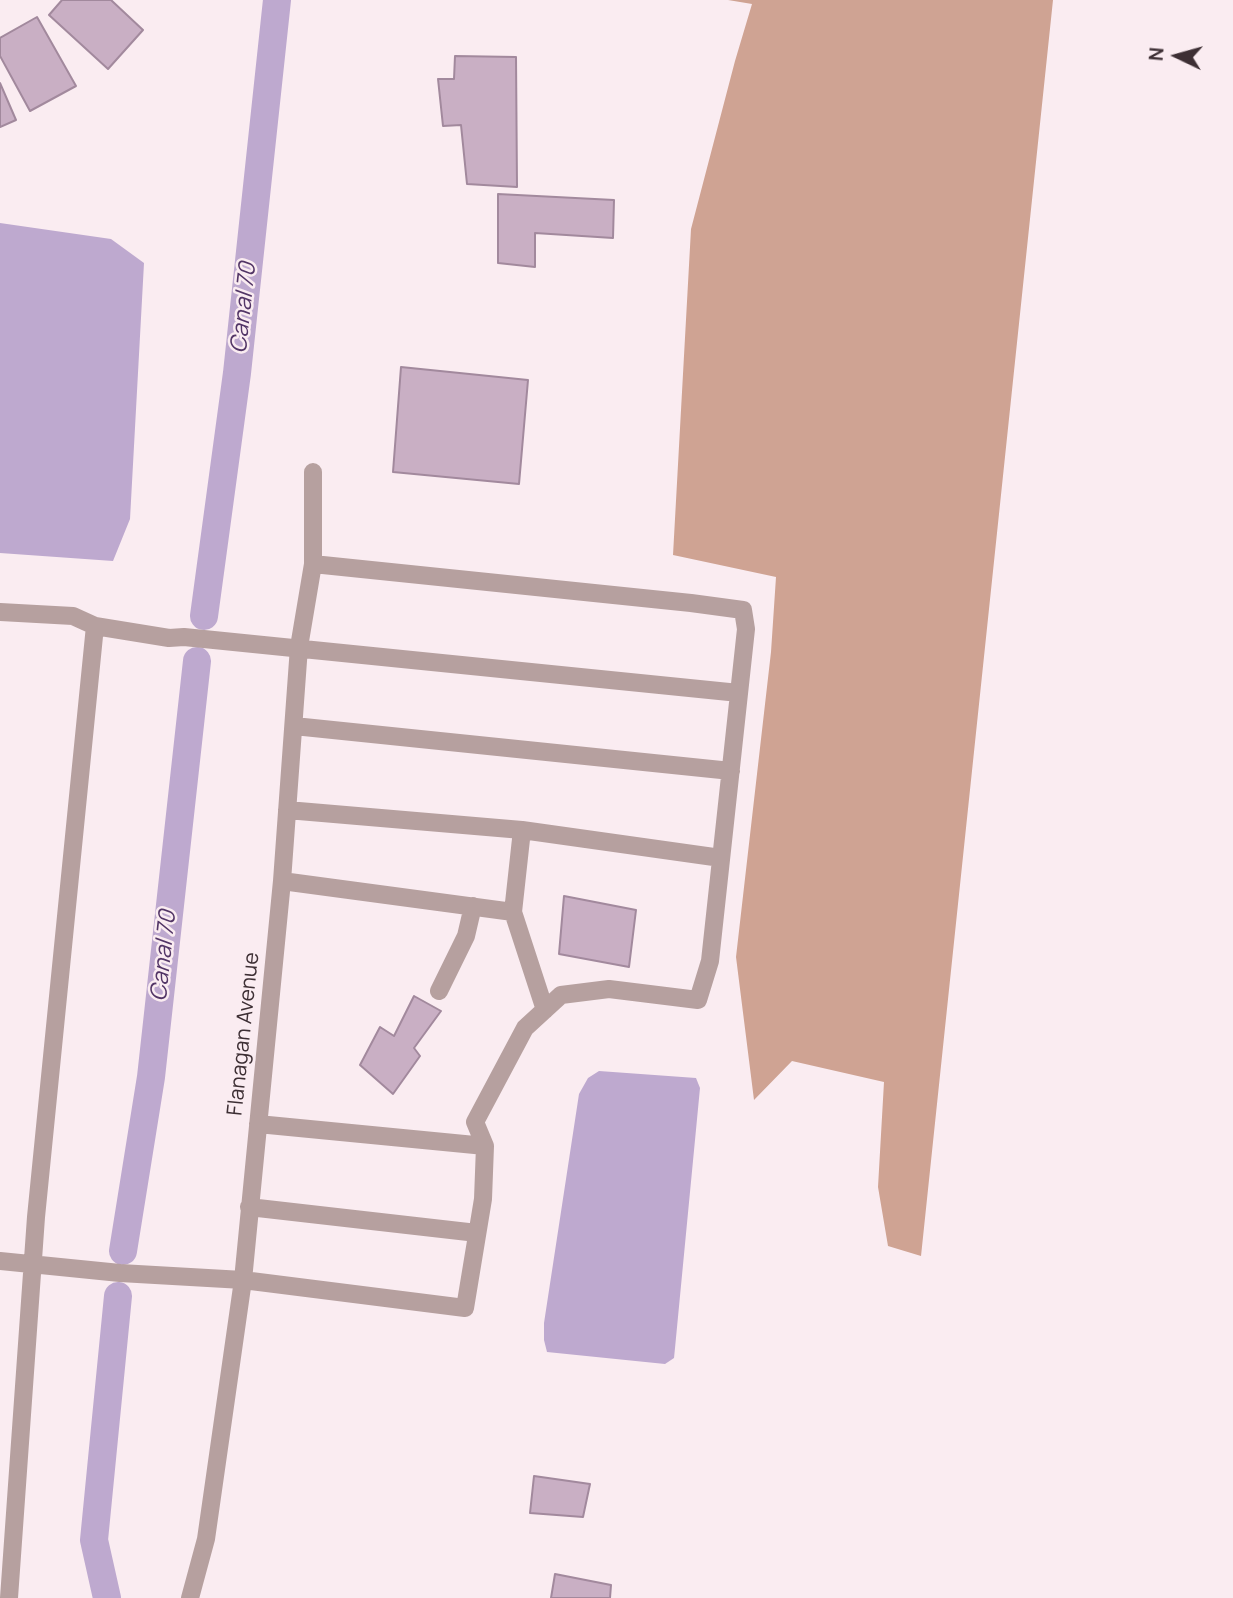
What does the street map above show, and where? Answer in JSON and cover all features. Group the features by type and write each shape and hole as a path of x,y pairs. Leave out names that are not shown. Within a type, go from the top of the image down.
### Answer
{"street":[{"name":"Flanagan Avenue","path":"190,1598 206,1539 243,1280 282,881 299,647 313,564 313,472"},
{"path":"0,1261 120,1273 243,1280 465,1308 483,1199 485,1146 475,1122 525,1028 561,995 609,989 698,1000 710,961 746,629 743,610 313,564"},
{"path":"0,612 73,616 95,626 169,638 299,647 739,694"},
{"path":"6,1591 7,1507 95,626"},
{"path":"294,726 731,771"},
{"path":"287,810 522,830 721,858"},
{"path":"522,830 513,912 545,1010"},
{"path":"282,881 513,912"},
{"path":"439,991 466,936 473,906"},
{"path":"258,1125 485,1146"},
{"path":"249,1208 477,1233"}],"shaded area":[{"path":"728,0 1053,0 921,1256 888,1246 878,1187 884,1082 792,1061 754,1100 736,957 771,652 776,577 673,555 691,229 752,4"},
{"path":"0,223 111,239 144,263 130,519 113,561 0,553"},
{"path":"599,1071 696,1078 700,1088 674,1358 665,1364 547,1352 544,1340 544,1323 579,1094 588,1078"}],"building":[{"path":"62,0 111,0 143,30 108,69 49,15"},
{"path":"37,17 76,86 30,111 0,56 0,38"},
{"path":"455,56 516,57 517,187 467,184 461,125 443,126 438,79 454,79"},
{"path":"0,83 16,120 0,127"},
{"path":"498,194 614,200 613,238 535,233 535,267 498,263"},
{"path":"401,367 528,380 519,484 393,472"},
{"path":"564,896 636,910 629,967 559,954"},
{"path":"414,996 441,1011 414,1048 420,1056 393,1094 360,1065 380,1027 394,1036"},
{"path":"534,1476 590,1484 583,1517 530,1513"},
{"path":"555,1574 611,1585 610,1598 551,1598"}],"waterway":[{"name":"Canal 70","path":"204,616 237,373 277,0"},
{"name":"Canal 70","path":"123,1251 151,1077 197,661"},
{"name":"Canal 70","path":"107,1598 94,1540 118,1296"}]}
